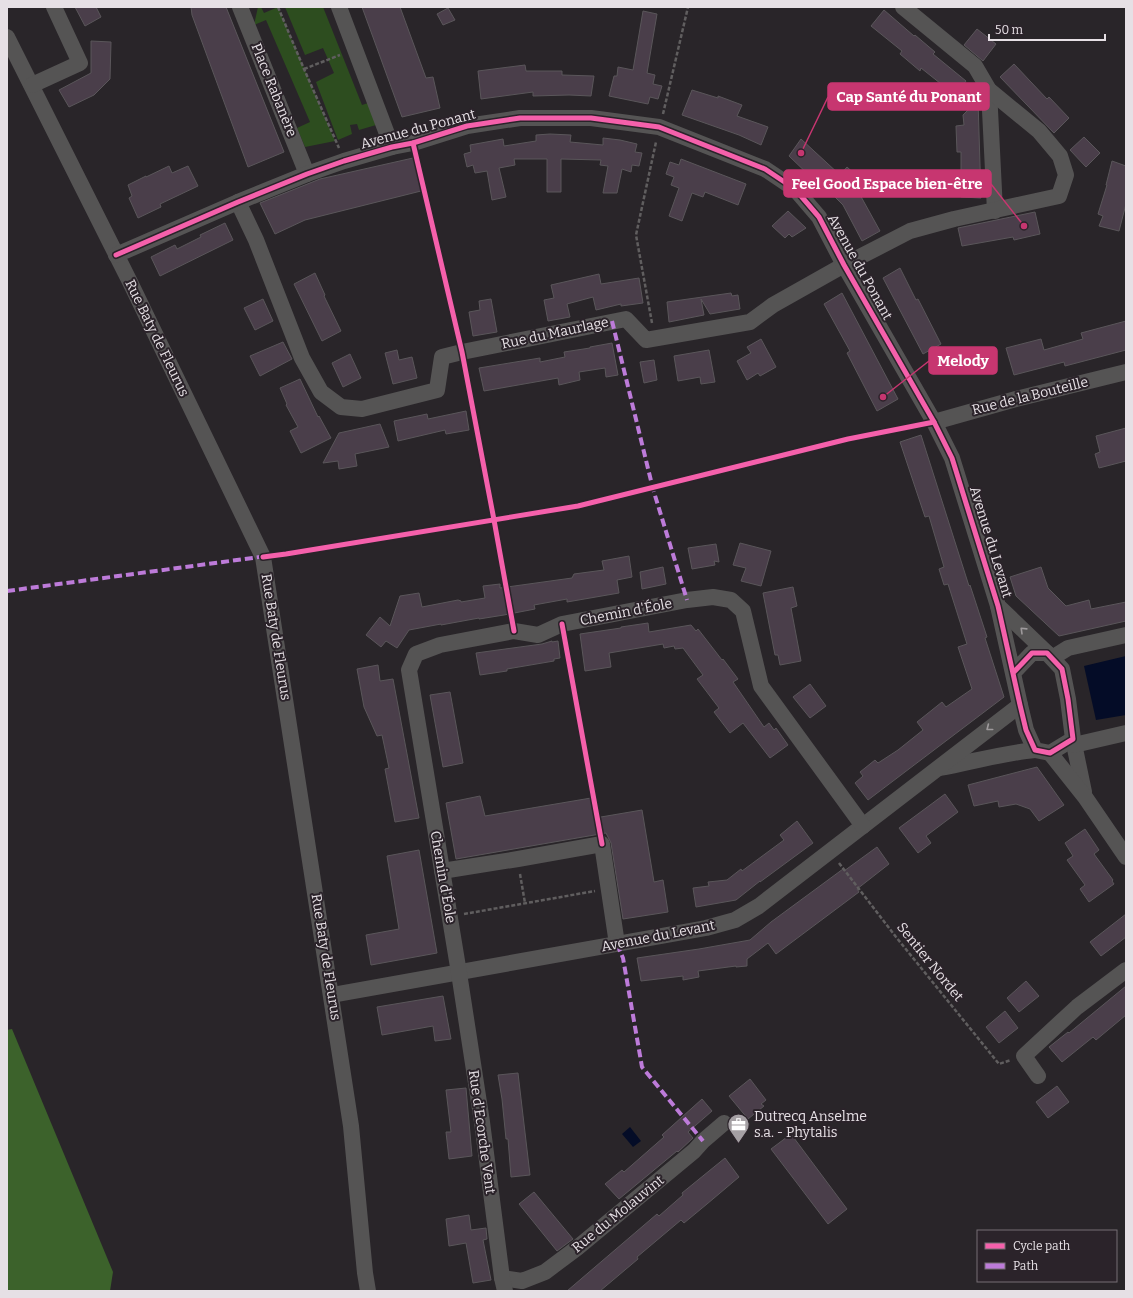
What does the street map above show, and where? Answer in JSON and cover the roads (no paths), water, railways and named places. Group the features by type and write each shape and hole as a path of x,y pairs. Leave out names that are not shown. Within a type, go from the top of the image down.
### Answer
{"street":[{"path":"32,85 80,64 54,7"},
{"name":"Place Rabanère","path":"240,7 307,174"},
{"path":"339,7 392,147"},
{"path":"903,7 975,66 989,90 995,211"},
{"name":"Rue Baty de Fleurus","path":"7,37 264,557 351,1126 368,1291"},
{"name":"Rue du Maurlage","path":"238,202 256,240 302,358 321,392 341,407 362,409 437,390 442,357 462,352 626,319 646,340 750,322 773,305 844,264 910,231 954,219 1059,196 1066,175 1060,156 1039,131 989,90"},
{"name":"Avenue du Ponant","path":"116,255 307,174 344,161 392,147 413,143 467,126 520,118 591,118 660,127 765,169 795,189 819,217 934,422"},
{"name":"Rue de la Bouteille","path":"934,422 1016,399 1126,372"},
{"name":"Avenue du Levant","path":"934,422 952,458 998,606 1026,730 1042,751 1085,797 1126,857"},
{"name":"Chemin d'Éole","path":"459,973 409,670 416,654 440,645 514,631 538,635 562,624 687,600 714,597 731,600 743,611 761,686 863,826"},
{"name":"Avenue du Levant","path":"998,606 1062,669 1085,797"},
{"path":"1013,673 1032,653 1049,656 1068,648 1126,636"},
{"name":"Avenue du Levant","path":"332,995 706,928 735,920 760,906 1020,705"},
{"path":"1042,751 1074,742 1126,733"},
{"name":"Avenue du Levant","path":"936,769 976,762 1013,752 1042,751"},
{"path":"442,871 602,844 617,944"},
{"path":"1038,1076 1024,1056 1077,1008 1126,970"},
{"name":"Rue d'Ecorche Vent","path":"459,973 482,1122 503,1284"},
{"name":"Rue du Molauvint","path":"503,1284 522,1281 545,1272 577,1248 694,1151 724,1123"}],"water":[{"path":"1126,656 1126,715 1096,720 1084,666"},
{"path":"630,1127 641,1141 633,1147 622,1134"}],"place":[{"name":"Cap Santé du Ponant","path":"801,153"},
{"name":"Feel Good Espace bien-être","path":"1024,226"},
{"name":"Melody","path":"883,397"},
{"name":"Dutrecq Anselme s.a. - Phytalis","path":"738,1144"}]}
